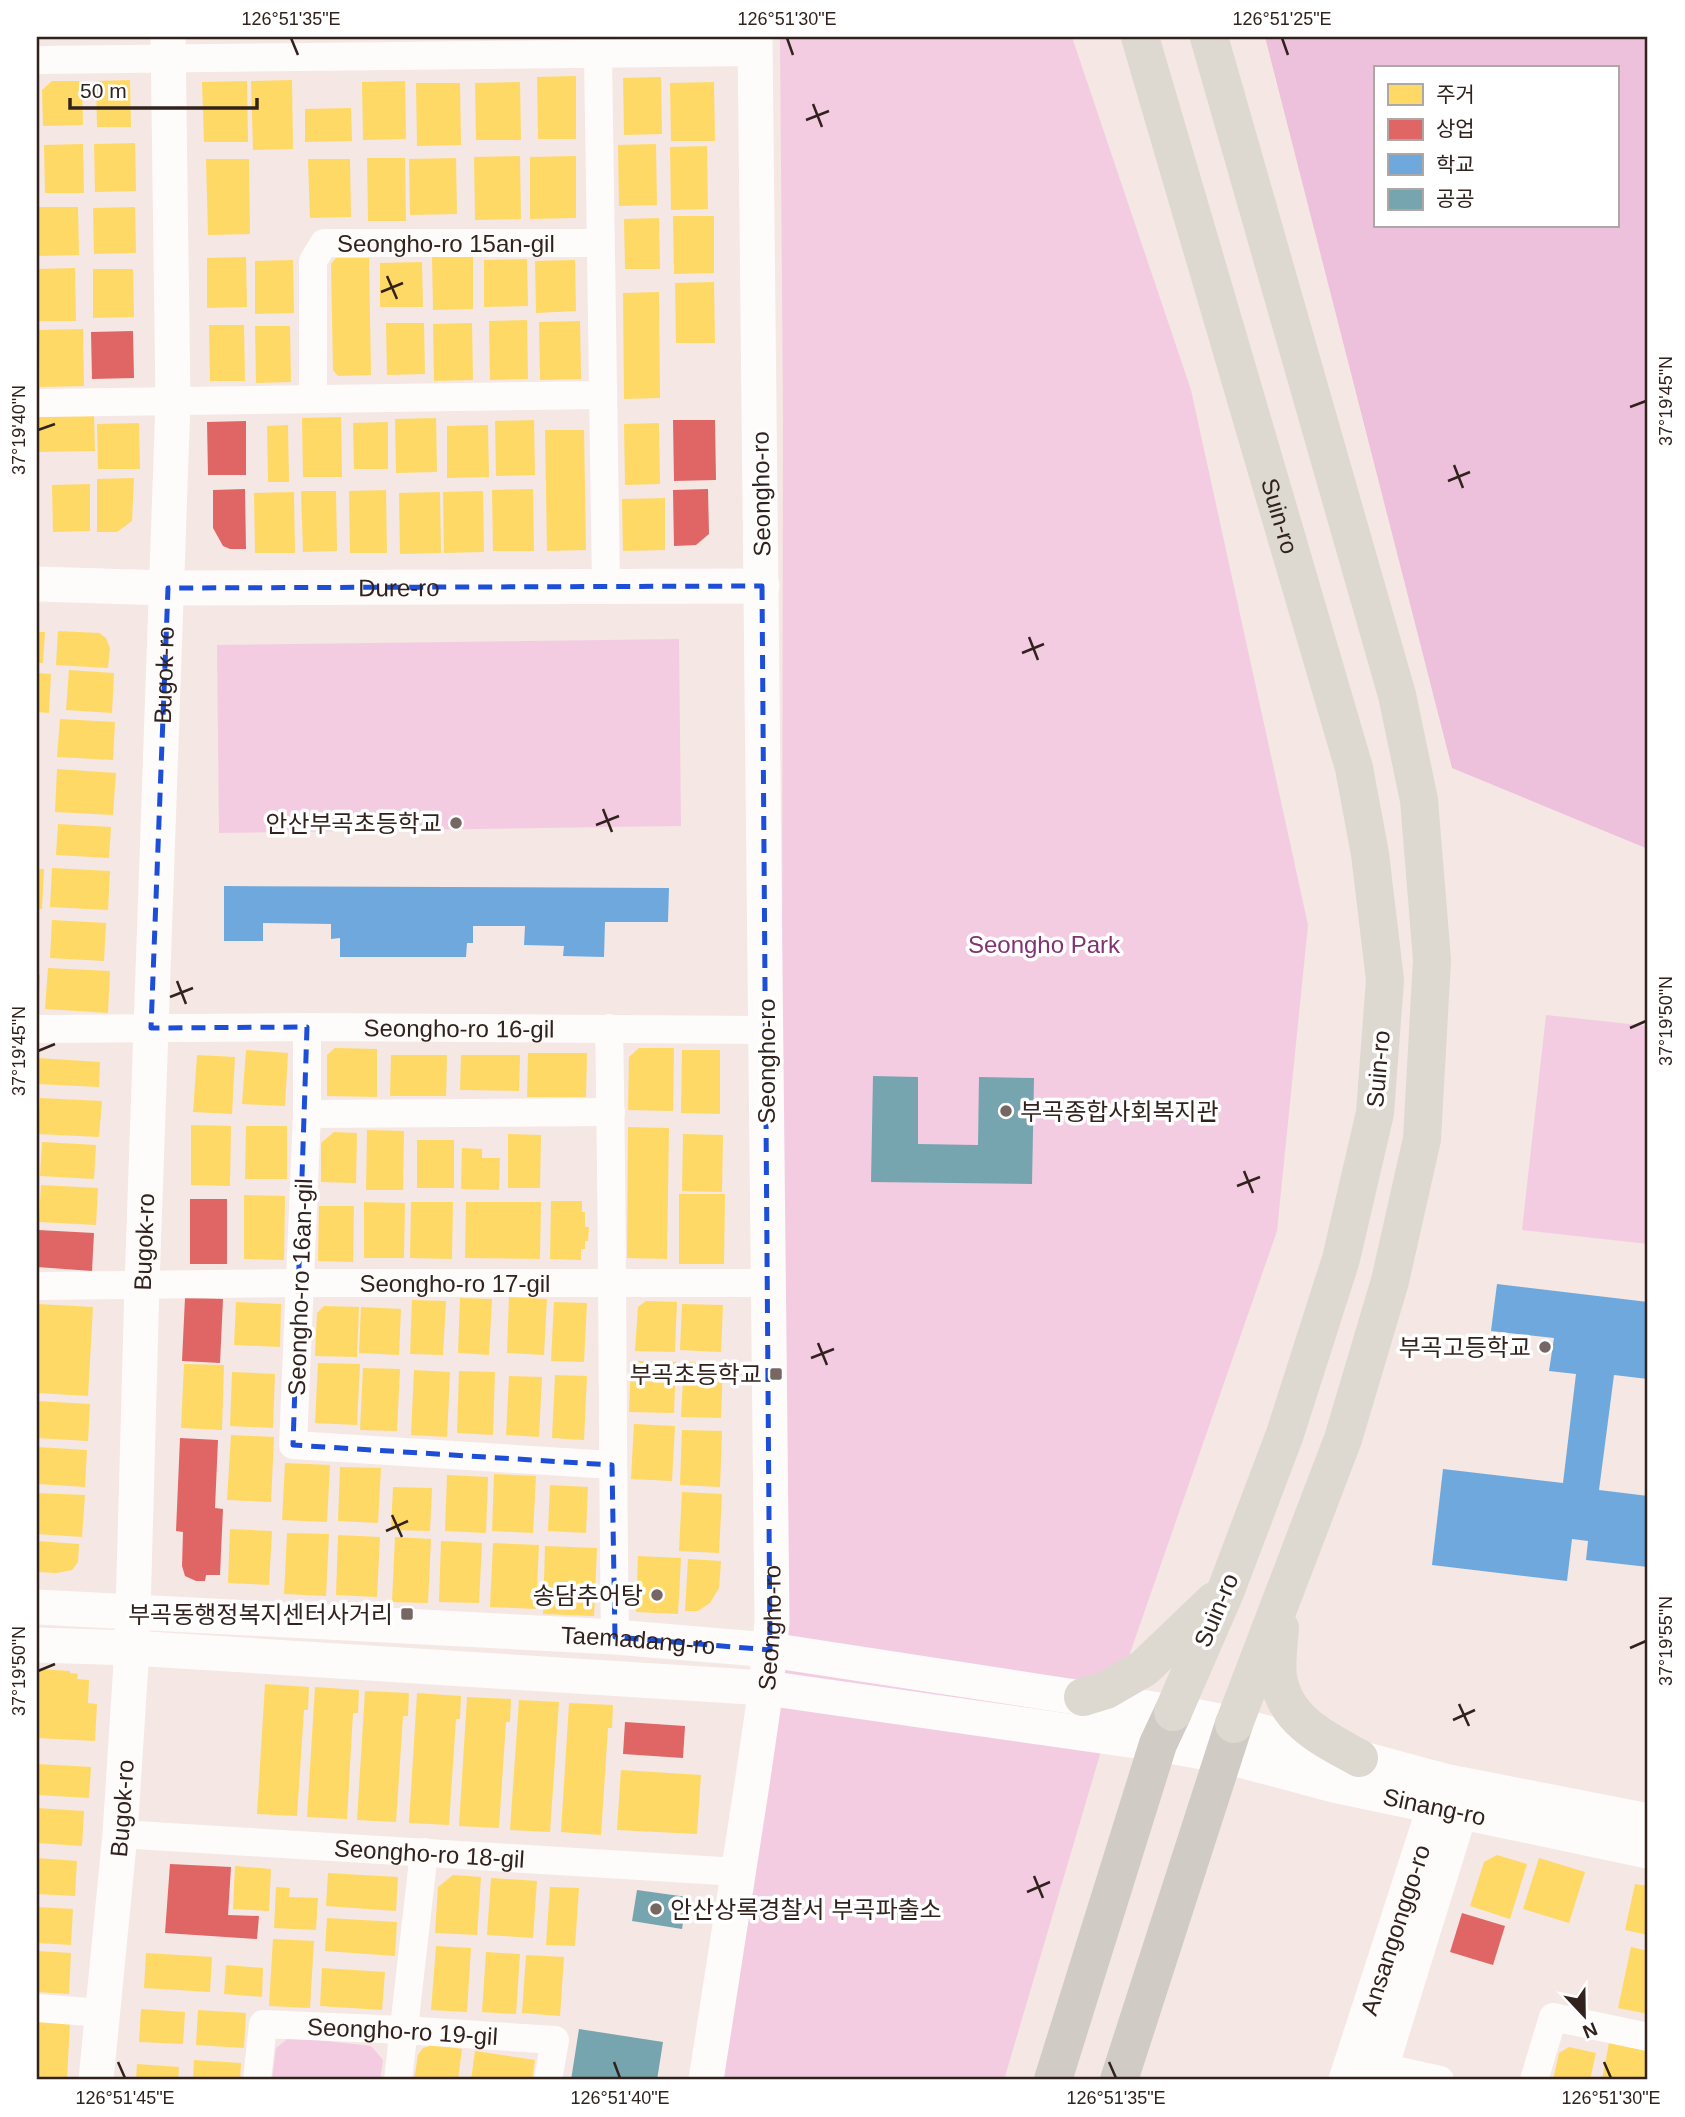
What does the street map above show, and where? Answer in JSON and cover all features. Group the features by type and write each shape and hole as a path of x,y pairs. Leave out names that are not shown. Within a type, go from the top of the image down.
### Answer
{"highway":[{"name":"Suin-ro","path":"1209,37 1397,695 1419,800 1432,960 1422,1139 1390,1281 1343,1439 1229,1740"},
{"name":"Suin-ro","path":"1140,39 1354,768 1370,854 1385,980 1375,1113 1340,1259 1284,1434 1226,1590 1165,1728"},
{"path":"1083,1697 1107,1690 1144,1668 1226,1590"},
{"path":"1282,1598 1278,1676 1288,1705 1309,1729 1359,1758"}],"main road":[{"name":"Suin-ro","path":"1053,2080 1165,1728"},
{"name":"Suin-ro","path":"1119,2080 1229,1740"}],"street":[{"path":"37,60 168,48 598,55 755,45"},
{"name":"Seongho-ro","path":"706,2080 766,1688 772,1622 755,45"},
{"name":"Bugok-ro","path":"96,2080 120,1834 132,1648 173,401 168,48"},
{"path":"598,55 606,587"},
{"name":"Seongho-ro 15an-gil","path":"313,398 313,261 324,243 600,243"},
{"path":"37,403 602,395"},
{"name":"Dure-ro","path":"37,584 168,588 762,586"},
{"name":"Seongho-ro 16-gil","path":"37,1030 307,1027 766,1030"},
{"name":"Seongho-ro 16an-gil","path":"307,1027 307,1114 293,1445 612,1465"},
{"path":"609,1028 614,1282 612,1465 615,1637"},
{"path":"307,1114 611,1112"},
{"name":"Seongho-ro 17-gil","path":"37,1286 767,1283"},
{"name":"Taemadang-ro","path":"37,1607 615,1637 770,1650 1083,1697 1165,1728"},
{"name":"Taemadang-ro","path":"37,1645 132,1648 766,1688 1165,1728 1229,1740"},
{"name":"Sinang-ro","path":"1229,1740 1359,1758 1451,1796 1648,1852"},
{"name":"Sinang-ro","path":"1229,1740 1334,1785 1451,1796 1648,1821"},
{"name":"Ansangonggo-ro","path":"1379,2074 1451,1796"},
{"name":"Ansangonggo-ro","path":"1346,2080 1451,1796"},
{"name":"Seongho-ro 18-gil","path":"120,1834 738,1872"},
{"path":"398,2080 424,1852"},
{"path":"37,2008 102,2013"},
{"path":"1534,2080 1553,2017 1648,2037"},
{"name":"Seongho-ro 19-gil","path":"257,2080 263,2024 555,2040 548,2080"},
{"path":"1379,2074 1440,2080"}],"highlighted area":[{"path":"762,586 770,1650 615,1637 612,1465 293,1445 307,1027 151,1028 168,588"}],"green space":[{"name":"Seongho Park","path":"780,37 1072,37 1191,390 1308,925 1277,1231 1129,1656 1004,2080 721,2080 781,1620 783,414"},
{"path":"679,639 681,826 219,833 217,645"},
{"path":"1546,1015 1648,1026 1648,1244 1522,1230"},
{"path":"290,2037 371,2046 383,2060 380,2080 272,2080 276,2048"}],"shaded area":[{"path":"1265,37 1648,37 1648,849 1452,768"}],"building: 주거":[{"path":"576,76 576,139 538,139 537,77"},
{"path":"661,77 662,134 624,135 623,78"},
{"path":"130,80 131,127 97,127 96,81"},
{"path":"292,80 293,149 253,150 251,81"},
{"path":"52,81 82,81 83,125 43,126 42,90"},
{"path":"247,81 248,142 204,142 202,82"},
{"path":"405,81 406,139 363,140 362,82"},
{"path":"520,82 521,140 476,140 475,83"},
{"path":"714,82 715,141 671,141 670,83"},
{"path":"416,83 460,83 461,145 417,146"},
{"path":"351,108 352,141 305,142 305,109"},
{"path":"135,143 136,191 95,192 94,144"},
{"path":"83,144 84,193 45,193 44,145"},
{"path":"656,144 657,205 619,206 618,145"},
{"path":"707,146 708,209 671,210 670,147"},
{"path":"520,156 521,219 475,220 474,157"},
{"path":"576,156 576,218 530,219 530,157"},
{"path":"367,158 405,158 406,221 368,221"},
{"path":"456,158 457,214 410,215 409,159"},
{"path":"206,159 249,159 250,234 208,235"},
{"path":"308,159 350,159 351,217 310,218"},
{"path":"37,207 78,207 79,255 37,256"},
{"path":"135,207 136,253 94,254 93,208"},
{"path":"673,216 714,216 714,273 674,274"},
{"path":"659,218 660,269 625,269 624,219"},
{"path":"246,257 247,307 207,308 207,258"},
{"path":"432,257 473,257 473,309 433,310"},
{"path":"336,258 369,258 371,375 338,376 333,370 331,264"},
{"path":"527,259 528,306 484,307 484,260"},
{"path":"293,260 294,313 255,314 255,261"},
{"path":"575,260 576,311 536,313 535,261"},
{"path":"422,262 423,307 380,307 380,263"},
{"path":"75,268 76,321 37,321 37,269"},
{"path":"93,269 133,269 134,317 93,318"},
{"path":"714,282 715,343 676,343 675,283"},
{"path":"659,292 660,398 624,399 623,293"},
{"path":"527,320 528,379 490,380 489,321"},
{"path":"580,321 581,379 540,380 539,322"},
{"path":"386,323 424,323 425,374 387,375"},
{"path":"472,323 473,380 434,381 433,324"},
{"path":"209,325 244,325 245,381 210,381"},
{"path":"255,326 290,326 291,382 256,383"},
{"path":"83,329 84,386 40,387 39,330"},
{"path":"94,416 95,451 37,452 37,417"},
{"path":"341,417 342,477 303,477 302,418"},
{"path":"436,418 437,472 396,473 395,419"},
{"path":"534,420 535,475 496,476 495,421"},
{"path":"388,422 388,469 354,469 353,423"},
{"path":"139,423 140,469 98,469 97,424"},
{"path":"659,423 660,484 625,485 624,424"},
{"path":"288,425 289,482 268,482 267,426"},
{"path":"488,425 489,477 447,478 447,426"},
{"path":"545,430 584,430 586,550 547,551"},
{"path":"134,478 132,521 117,532 97,532 97,479"},
{"path":"90,484 90,531 53,532 52,485"},
{"path":"533,489 534,551 493,551 492,490"},
{"path":"386,490 387,553 350,553 349,491"},
{"path":"301,491 336,491 337,551 303,552"},
{"path":"483,491 484,552 444,553 443,492"},
{"path":"294,492 295,553 255,553 254,493"},
{"path":"440,492 441,553 400,554 399,493"},
{"path":"665,498 665,550 623,551 622,499"},
{"path":"58,631 99,633 106,638 110,648 108,668 56,665"},
{"path":"37,632 45,632 43,663 37,663"},
{"path":"69,670 114,673 112,713 66,710"},
{"path":"37,673 51,674 49,713 37,712"},
{"path":"60,719 115,722 113,760 57,757"},
{"path":"57,769 116,773 113,815 55,812"},
{"path":"58,824 111,827 109,858 56,855"},
{"path":"52,868 110,871 108,910 50,907"},
{"path":"37,869 44,869 42,909 37,909"},
{"path":"52,920 106,923 104,961 50,958"},
{"path":"48,968 110,971 108,1013 45,1009"},
{"path":"37,974 40,975 39,997 37,997"},
{"path":"335,1048 377,1049 377,1097 327,1096 327,1055"},
{"path":"639,1048 674,1048 673,1111 628,1110 629,1057"},
{"path":"246,1050 288,1053 285,1106 242,1104"},
{"path":"682,1050 720,1050 720,1114 681,1113"},
{"path":"528,1053 587,1053 586,1097 527,1097"},
{"path":"197,1055 235,1057 232,1114 193,1112"},
{"path":"391,1055 447,1055 446,1096 390,1096"},
{"path":"461,1055 520,1055 519,1091 460,1090"},
{"path":"38,1058 100,1062 99,1087 37,1084"},
{"path":"40,1098 102,1101 99,1137 38,1134"},
{"path":"191,1125 231,1126 230,1186 191,1185"},
{"path":"246,1126 287,1126 287,1179 245,1179"},
{"path":"628,1127 669,1128 667,1259 627,1258"},
{"path":"367,1130 404,1131 403,1190 366,1190"},
{"path":"334,1132 357,1133 356,1183 321,1182 321,1143"},
{"path":"508,1134 541,1135 540,1188 508,1188"},
{"path":"683,1134 723,1135 722,1192 682,1191"},
{"path":"417,1140 454,1140 454,1188 417,1188"},
{"path":"42,1142 96,1145 94,1179 40,1176"},
{"path":"462,1148 482,1149 482,1158 500,1158 499,1190 461,1189"},
{"path":"41,1185 98,1188 96,1225 39,1222"},
{"path":"679,1194 725,1194 724,1264 679,1264"},
{"path":"244,1195 285,1196 284,1260 244,1259"},
{"path":"551,1201 582,1201 585,1227 589,1227 588,1241 585,1241 585,1249 581,1249 581,1260 550,1259"},
{"path":"364,1202 405,1203 404,1258 364,1258"},
{"path":"411,1202 453,1202 452,1259 410,1258"},
{"path":"466,1202 541,1202 540,1259 465,1258"},
{"path":"319,1206 354,1206 353,1262 318,1261"},
{"path":"509,1297 547,1299 544,1355 507,1353"},
{"path":"460,1298 492,1299 489,1355 458,1353"},
{"path":"412,1300 446,1301 443,1355 410,1354"},
{"path":"646,1301 677,1302 675,1352 635,1351 638,1307"},
{"path":"236,1302 281,1304 280,1347 234,1345"},
{"path":"554,1302 587,1303 584,1362 551,1361"},
{"path":"37,1304 93,1307 88,1396 37,1393"},
{"path":"682,1304 723,1305 721,1352 680,1350"},
{"path":"324,1306 359,1307 357,1357 315,1356 317,1313"},
{"path":"361,1307 401,1309 399,1355 359,1353"},
{"path":"631,1361 676,1362 674,1413 629,1412"},
{"path":"684,1362 723,1364 721,1418 681,1417"},
{"path":"318,1363 360,1364 357,1425 315,1423"},
{"path":"184,1364 224,1365 222,1430 181,1428"},
{"path":"363,1368 400,1369 397,1431 360,1430"},
{"path":"414,1370 450,1372 447,1437 411,1435"},
{"path":"459,1371 495,1372 493,1435 457,1433"},
{"path":"232,1372 275,1374 273,1428 230,1426"},
{"path":"555,1375 587,1376 584,1440 552,1438"},
{"path":"509,1376 542,1377 539,1437 506,1435"},
{"path":"37,1401 90,1404 88,1441 37,1438"},
{"path":"634,1424 675,1426 672,1481 631,1479"},
{"path":"682,1430 722,1431 720,1487 680,1485"},
{"path":"231,1435 274,1437 271,1502 227,1500"},
{"path":"37,1447 87,1450 85,1487 37,1484"},
{"path":"285,1463 330,1465 327,1522 282,1520"},
{"path":"340,1467 381,1468 378,1523 338,1521"},
{"path":"494,1474 536,1476 533,1533 492,1531"},
{"path":"447,1475 488,1477 486,1533 445,1531"},
{"path":"550,1485 588,1487 586,1533 548,1531"},
{"path":"393,1487 432,1488 430,1531 391,1530"},
{"path":"682,1492 722,1494 719,1553 679,1551"},
{"path":"37,1493 85,1495 82,1537 37,1534"},
{"path":"230,1529 272,1531 269,1585 228,1583"},
{"path":"287,1533 329,1534 326,1596 284,1594"},
{"path":"338,1535 380,1537 377,1597 336,1595"},
{"path":"395,1537 431,1539 428,1603 392,1602"},
{"path":"37,1541 79,1544 78,1562 72,1570 57,1573 37,1572"},
{"path":"441,1541 482,1543 479,1603 439,1602"},
{"path":"493,1543 539,1545 536,1609 490,1607"},
{"path":"545,1546 597,1548 594,1616 543,1614"},
{"path":"638,1556 681,1558 678,1614 636,1612"},
{"path":"688,1559 721,1561 719,1588 710,1603 698,1611 685,1611"},
{"path":"39,1669 70,1671 78,1674 77,1679 89,1680 88,1703 97,1704 95,1741 37,1738"},
{"path":"265,1684 309,1687 308,1710 304,1710 297,1816 257,1814"},
{"path":"315,1687 359,1690 358,1713 353,1713 347,1819 307,1817"},
{"path":"365,1691 409,1693 408,1716 403,1716 396,1822 357,1820"},
{"path":"417,1693 461,1696 460,1719 456,1719 449,1825 409,1823"},
{"path":"467,1697 511,1699 510,1722 506,1722 499,1828 459,1826"},
{"path":"519,1700 559,1702 550,1832 510,1830"},
{"path":"569,1703 613,1705 612,1728 608,1728 601,1835 561,1832"},
{"path":"37,1764 91,1767 89,1798 37,1795"},
{"path":"621,1770 701,1775 697,1834 617,1830"},
{"path":"37,1808 84,1811 82,1846 37,1843"},
{"path":"1497,1855 1527,1864 1510,1919 1470,1906 1484,1862"},
{"path":"37,1858 77,1861 75,1896 37,1894"},
{"path":"1539,1858 1585,1872 1569,1923 1523,1909"},
{"path":"235,1866 271,1869 269,1911 233,1909"},
{"path":"328,1873 398,1877 396,1911 326,1906"},
{"path":"453,1875 481,1877 477,1935 435,1933 438,1887"},
{"path":"491,1878 537,1881 533,1938 487,1935"},
{"path":"1635,1884 1648,1886 1648,1935 1625,1930"},
{"path":"276,1887 290,1888 289,1897 318,1898 316,1930 274,1928"},
{"path":"550,1887 579,1888 575,1946 546,1945"},
{"path":"37,1907 73,1909 71,1945 37,1943"},
{"path":"327,1918 397,1922 395,1956 325,1951"},
{"path":"273,1939 314,1941 310,2008 269,2006"},
{"path":"436,1946 471,1948 467,2012 431,2010"},
{"path":"1631,1947 1648,1951 1648,2014 1618,2008"},
{"path":"37,1951 71,1953 69,1994 37,1992"},
{"path":"486,1952 520,1954 516,2014 482,2012"},
{"path":"146,1953 212,1957 210,1992 144,1988"},
{"path":"526,1955 564,1957 560,2016 522,2013"},
{"path":"226,1965 263,1968 262,1997 224,1994"},
{"path":"322,1968 385,1972 382,2010 320,2006"},
{"path":"141,2009 185,2012 183,2044 139,2042"},
{"path":"198,2010 246,2013 244,2048 196,2045"},
{"path":"37,2020 70,2022 67,2080 37,2080"},
{"path":"1609,2043 1648,2051 1648,2080 1602,2080"},
{"path":"433,2045 462,2049 458,2080 414,2080 418,2055 423,2048"},
{"path":"1569,2047 1596,2053 1590,2080 1553,2080 1559,2053"},
{"path":"475,2051 535,2060 532,2080 471,2080"},
{"path":"194,2060 241,2063 240,2080 193,2080"},
{"path":"137,2064 179,2067 178,2080 136,2080"}],"building: 상업":[{"path":"133,331 134,378 92,379 91,332"},
{"path":"673,420 715,420 716,480 674,481"},
{"path":"246,421 246,475 208,475 207,422"},
{"path":"245,489 246,549 230,549 223,546 213,528 213,490"},
{"path":"708,489 709,534 696,545 674,546 673,490"},
{"path":"190,1199 227,1199 227,1264 190,1264"},
{"path":"38,1230 94,1233 92,1271 37,1267"},
{"path":"185,1298 223,1299 220,1363 182,1361"},
{"path":"180,1438 218,1440 215,1508 223,1509 220,1575 206,1575 205,1581 196,1581 185,1576 182,1566 183,1532 176,1531"},
{"path":"625,1722 685,1726 683,1758 623,1754"},
{"path":"170,1864 231,1867 228,1915 259,1916 257,1939 165,1933"},
{"path":"1462,1913 1505,1926 1493,1965 1450,1952"}],"building: 학교":[{"path":"224,886 669,888 668,922 605,922 604,957 563,956 564,946 524,945 525,926 473,926 473,943 467,943 466,957 340,957 340,938 331,939 331,924 263,923 263,941 224,941"},
{"path":"1497,1284 1648,1302 1648,1379 1614,1375 1599,1490 1648,1496 1648,1567 1586,1560 1588,1541 1572,1539 1567,1581 1432,1565 1443,1469 1563,1483 1576,1374 1549,1371 1554,1338 1491,1331"}],"building: 공공":[{"name":"부곡종합사회복지관","path":"873,1076 918,1077 918,1144 978,1145 979,1077 1034,1078 1032,1184 871,1182"},
{"path":"637,1890 687,1897 682,1929 632,1921"},
{"path":"579,2029 663,2042 657,2080 571,2080"}],"place":[{"name":"안산부곡초등학교","path":"456,823"},
{"name":"부곡종합사회복지관","path":"1006,1111"},
{"name":"부곡고등학교","path":"1545,1347"},
{"name":"부곡초등학교","path":"776,1374"},
{"name":"송담추어탕","path":"657,1595"},
{"name":"부곡동행정복지센터사거리","path":"407,1614"},
{"name":"안산상록경찰서 부곡파출소","path":"656,1909"}]}
